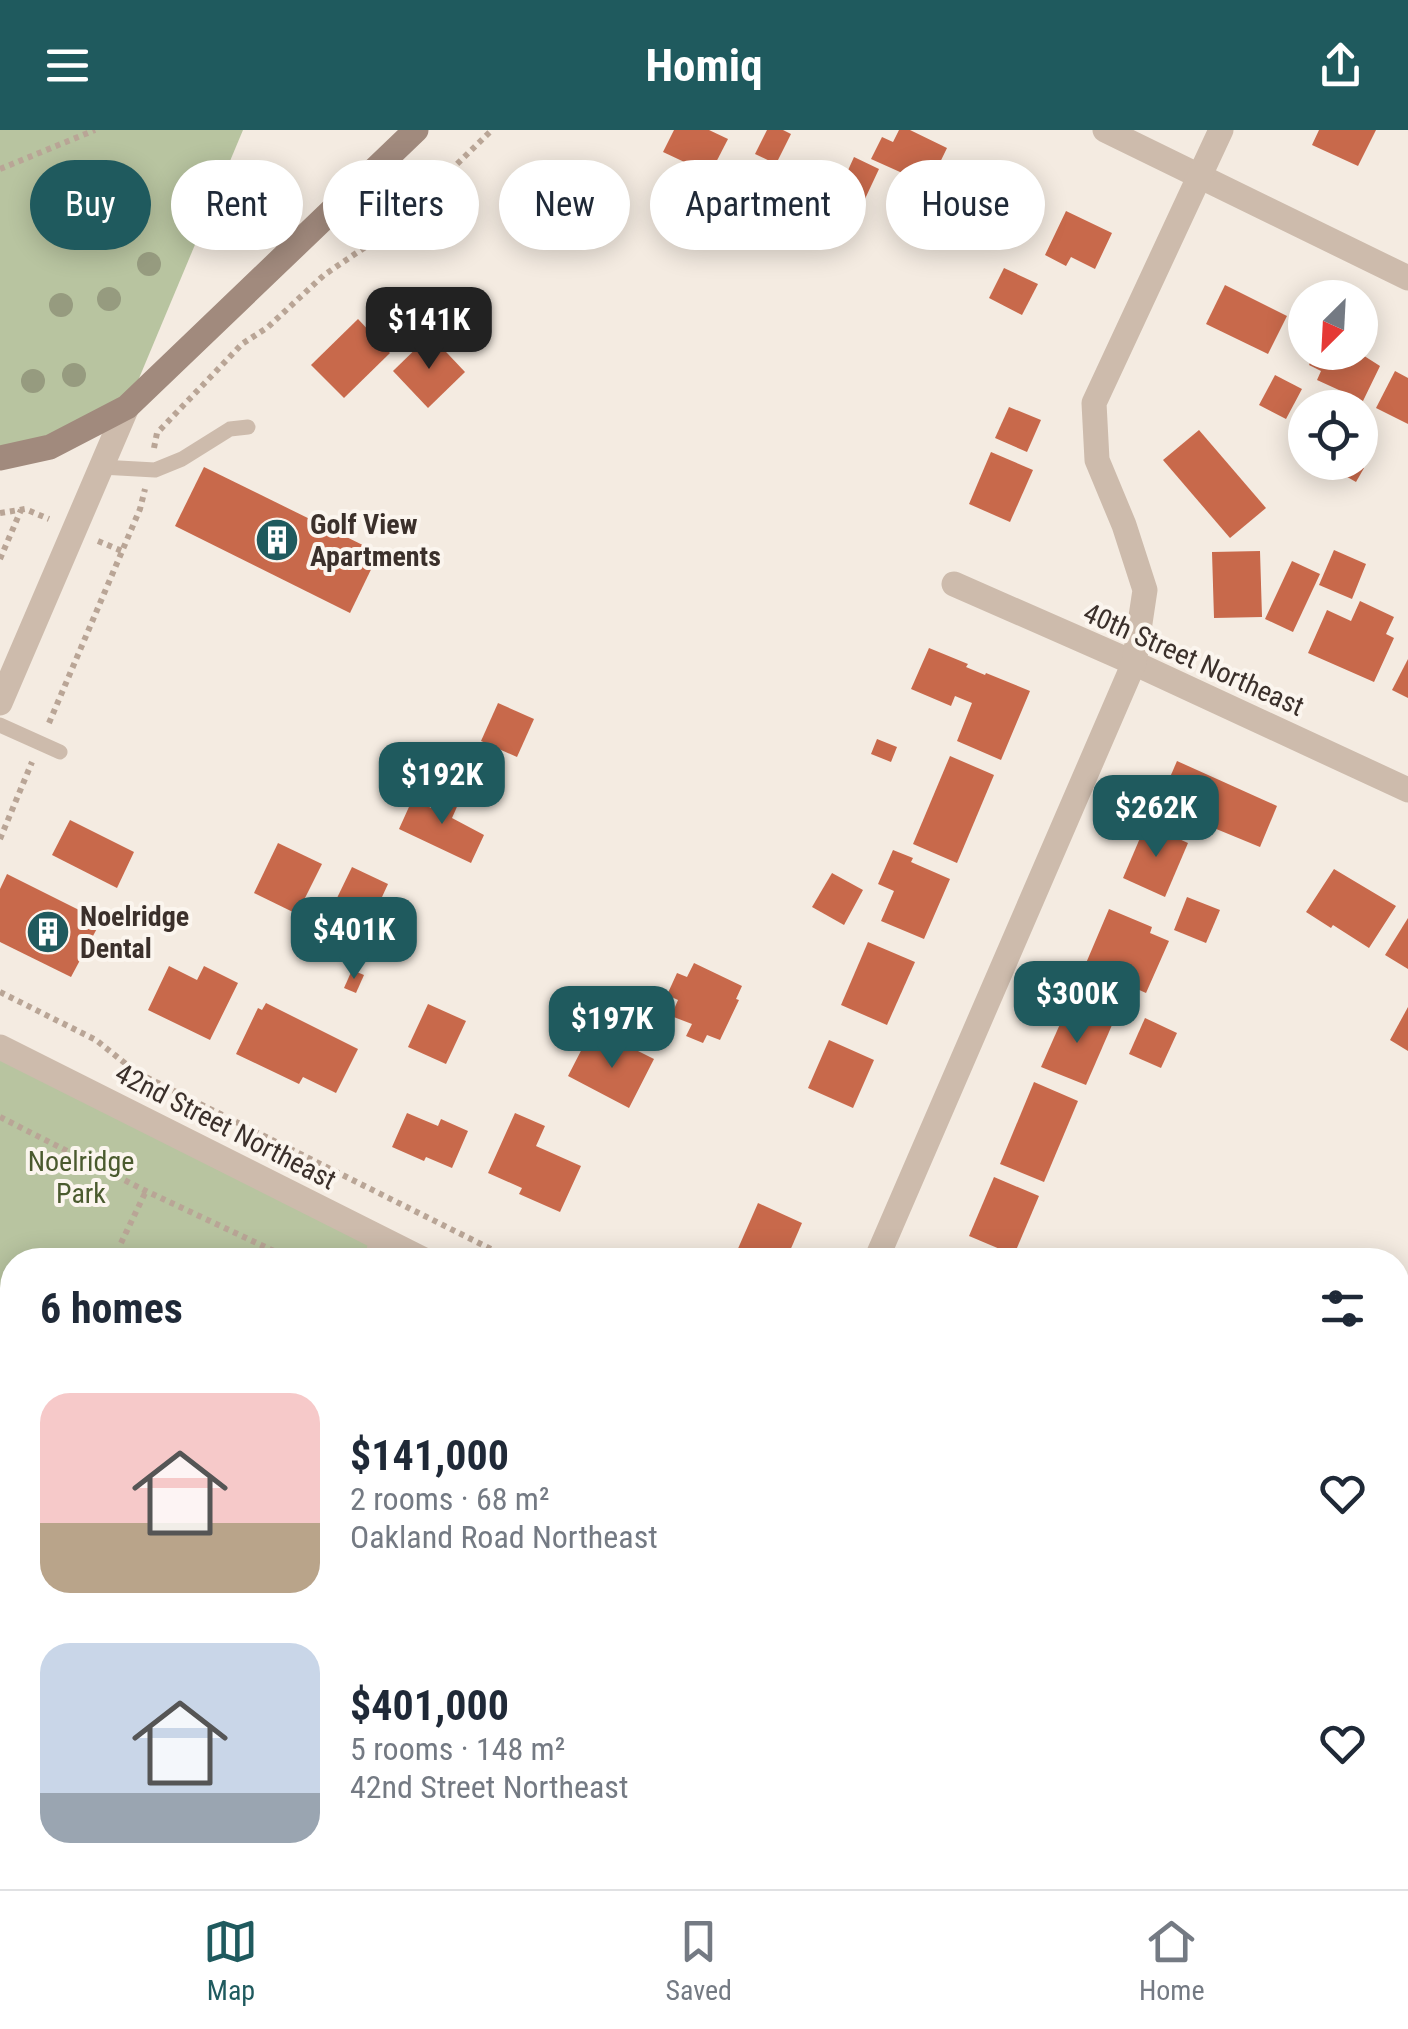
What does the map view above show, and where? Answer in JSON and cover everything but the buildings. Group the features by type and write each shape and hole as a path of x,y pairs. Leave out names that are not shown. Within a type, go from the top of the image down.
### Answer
{"main road":[{"path":"0,458 50,447 127,407 416,130"}],"street":[{"path":"1105,130 1408,278"},
{"path":"881,1248 1134,663 1146,590 1097,460 1094,404 1221,130"},
{"path":"0,703 127,407"},
{"name":"40th Street Northeast","path":"954,584 1408,790"},
{"name":"42nd Street Northeast","path":"0,1047 374,1248"}],"lane":[{"path":"101,467 155,470 182,459 230,429 248,427"},
{"path":"0,725 60,752"}],"path":[{"path":"0,169 95,130"},
{"path":"0,512 26,509 50,519"},
{"path":"0,558 21,510"},
{"path":"97,540 122,551"},
{"path":"0,992 96,1040 136,1072 489,1248"},
{"path":"0,1117 267,1248"},
{"path":"121,1243 146,1191"}],"green space":[{"path":"0,130 243,130 230,160 171,160 171,250 193,250 127,407 0,458"},
{"name":"Noelridge Park","path":"0,1046 400,1248 0,1248"}],"place":[{"name":"Golf View Apartments","path":"277,540"},
{"name":"Noelridge Dental","path":"48,932"}]}
